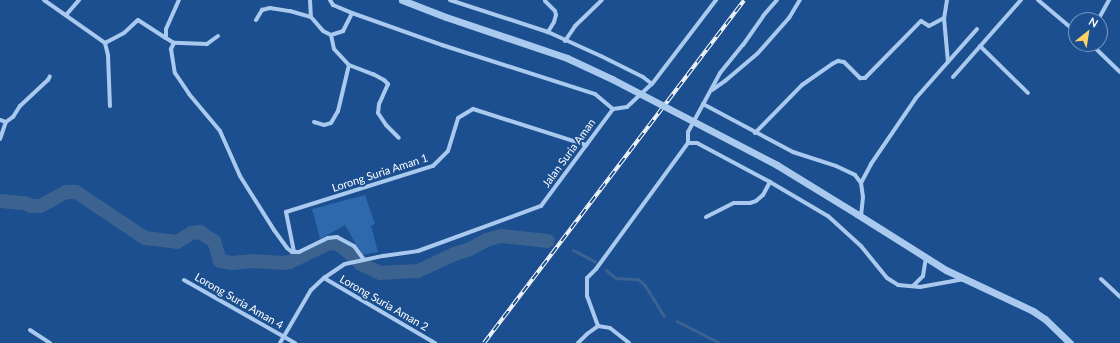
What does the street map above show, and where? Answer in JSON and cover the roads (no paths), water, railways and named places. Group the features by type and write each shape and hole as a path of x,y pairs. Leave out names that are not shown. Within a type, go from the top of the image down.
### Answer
{"street":[{"path":"44,0 105,43 108,55 110,106"},
{"path":"66,16 79,0"},
{"path":"166,38 166,30 179,0"},
{"path":"310,0 311,18"},
{"path":"330,0 333,5 352,13 442,45 595,94 613,109 627,107 652,84 716,0"},
{"path":"402,0 446,17 567,58 612,79 777,165 926,258 965,280 1033,311 1045,319 1070,343"},
{"path":"450,0 548,32 601,56 643,77 652,84"},
{"path":"565,41 575,26 602,0"},
{"path":"598,326 587,296 587,278 596,269 688,143 688,132 720,73 777,0"},
{"path":"711,90 725,81 758,53 789,18 800,0"},
{"path":"947,0 944,18 948,62"},
{"path":"953,78 1021,0"},
{"path":"1038,0 1068,25"},
{"path":"1102,12 1109,0"},
{"path":"545,1 555,11 556,15 548,32"},
{"path":"256,20 262,10 270,8 290,11 311,18 323,31 331,35 343,31 352,13"},
{"path":"755,133 802,85 832,64 838,61 844,62 860,78 865,78 921,21 928,26 944,18"},
{"path":"105,43 124,33 138,20 174,43 207,44 218,36"},
{"path":"861,183 871,164 916,98 977,29"},
{"path":"331,35 334,49 349,65 373,74 388,84 379,104 378,113 386,125 400,138"},
{"path":"174,43 172,49 175,73 189,94 220,131 240,176 287,248 294,252 299,252 328,238 337,237 354,246 364,260"},
{"path":"980,46 1028,93"},
{"path":"1099,52 1120,72"},
{"path":"314,122 324,125 331,123 338,112 349,65"},
{"path":"0,139 6,122 12,117 20,106 48,80 50,76"},
{"path":"703,104 793,152 855,175 861,183 864,202 859,215"},
{"name":"Lorong Suria Aman 1","path":"294,252 286,212 433,166 448,151 458,118 473,109 586,145"},
{"name":"Jalan Suria Aman","path":"280,343 311,290 324,278 345,264 418,251 541,206 613,109"},
{"path":"0,120 6,122"},
{"path":"688,143 697,143 770,182 828,216 862,246 892,282 898,285 912,287 965,280"},
{"path":"706,217 734,203 750,203 756,201 763,195 770,182"},
{"path":"912,287 923,276 926,258"},
{"name":"Lorong Suria Aman 2","path":"324,278 435,343"},
{"path":"1101,279 1120,297"},
{"name":"Lorong Suria Aman 4","path":"184,280 295,343"},
{"path":"578,343 586,334 598,326 610,328 629,343"},
{"path":"30,330 50,343"}],"waterway":[{"path":"0,201 40,206 66,192 76,192 145,238 177,242 192,233 200,232 214,241 220,261 232,263 254,261 290,262 329,243 338,244 361,264 380,273 418,271 454,254 470,249 486,240 501,236 548,241"},
{"path":"573,250 595,261"},
{"path":"606,270 616,278 638,279 645,285 664,316"},
{"path":"677,321 720,343"}],"railway":[{"path":"484,343 744,0"}]}
